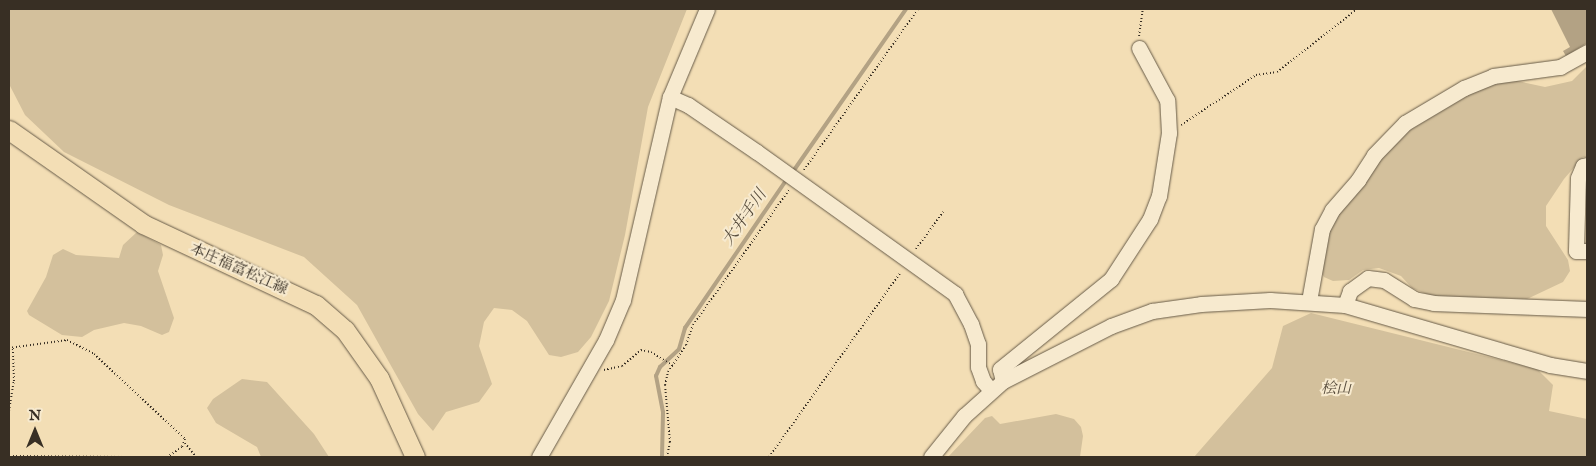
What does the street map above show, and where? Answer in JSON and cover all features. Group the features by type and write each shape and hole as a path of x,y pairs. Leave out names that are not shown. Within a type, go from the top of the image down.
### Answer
{"main road":[{"name":"本庄福富松江線","path":"9,130 143,224 316,305 345,330 369,363 415,457"}],"street":[{"path":"539,457 606,340 623,300 670,97 707,9"},
{"path":"997,385 1000,370 1111,279 1126,259 1150,219 1158,196 1169,133 1167,100 1139,48"},
{"path":"1309,301 1322,229 1332,210 1358,180 1374,155 1405,123 1464,88 1493,76 1560,67 1587,52"},
{"path":"670,97 688,105 911,258 955,294 978,344 978,367 983,381 997,385"},
{"path":"1587,165 1583,166 1578,178 1576,251 1587,251"},
{"path":"1345,305 1350,291 1368,278 1384,280 1414,299 1434,303 1587,309"},
{"path":"931,457 997,385 1111,326 1152,311 1201,304 1309,301 1345,305 1550,365 1587,371"}],"path":[{"path":"667,457 670,442 665,385 670,364 686,345 693,325 792,178 918,9"},
{"path":"1139,48 1143,9"},
{"path":"1169,133 1256,75 1277,72 1356,9"},
{"path":"769,457 943,212"},
{"path":"9,348 53,340 80,346 114,370 181,434 185,443 196,457"},
{"path":"9,411 15,374 13,347"},
{"path":"602,370 622,366 638,351 651,352 662,357 670,364"},
{"path":"167,457 185,443"},
{"path":"9,456 124,457"}],"green space":[{"path":"9,9 687,9 648,107 625,235 609,301 591,337 578,352 561,357 549,355 527,321 512,310 494,308 484,322 479,346 492,384 479,402 446,412 433,431 418,414 357,305 304,257 169,205 64,152 25,115 9,84"},
{"path":"1587,66 1587,157 1583,157 1564,179 1546,206 1546,226 1568,260 1570,271 1563,282 1527,299 1431,296 1412,288 1401,276 1379,268 1363,270 1349,280 1333,281 1324,277 1319,268 1330,228 1340,210 1378,160 1410,130 1482,87 1504,78 1545,87 1572,81"},
{"path":"137,232 161,245 163,255 158,271 174,318 169,332 162,335 141,326 124,323 94,330 82,337 62,335 29,315 27,311 46,277 53,255 63,249 76,255 119,258 123,245"},
{"name":"桧山","path":"1311,313 1537,369 1553,385 1549,411 1587,419 1587,457 1194,457 1272,368 1283,326"},
{"path":"242,379 267,382 314,434 329,457 261,457 257,447 216,423 207,408 213,399"},
{"path":"1056,414 1074,419 1081,427 1083,436 1080,457 948,457 985,418 992,416 1000,424"}],"shaded area":[{"path":"1551,9 1587,9 1587,43 1566,56 1563,51 1570,47"}],"waterway":[{"name":"大井手川","path":"792,173 906,9"},
{"name":"大井手川","path":"662,457 663,412 656,376 660,367 679,349 685,328 787,179"}]}
